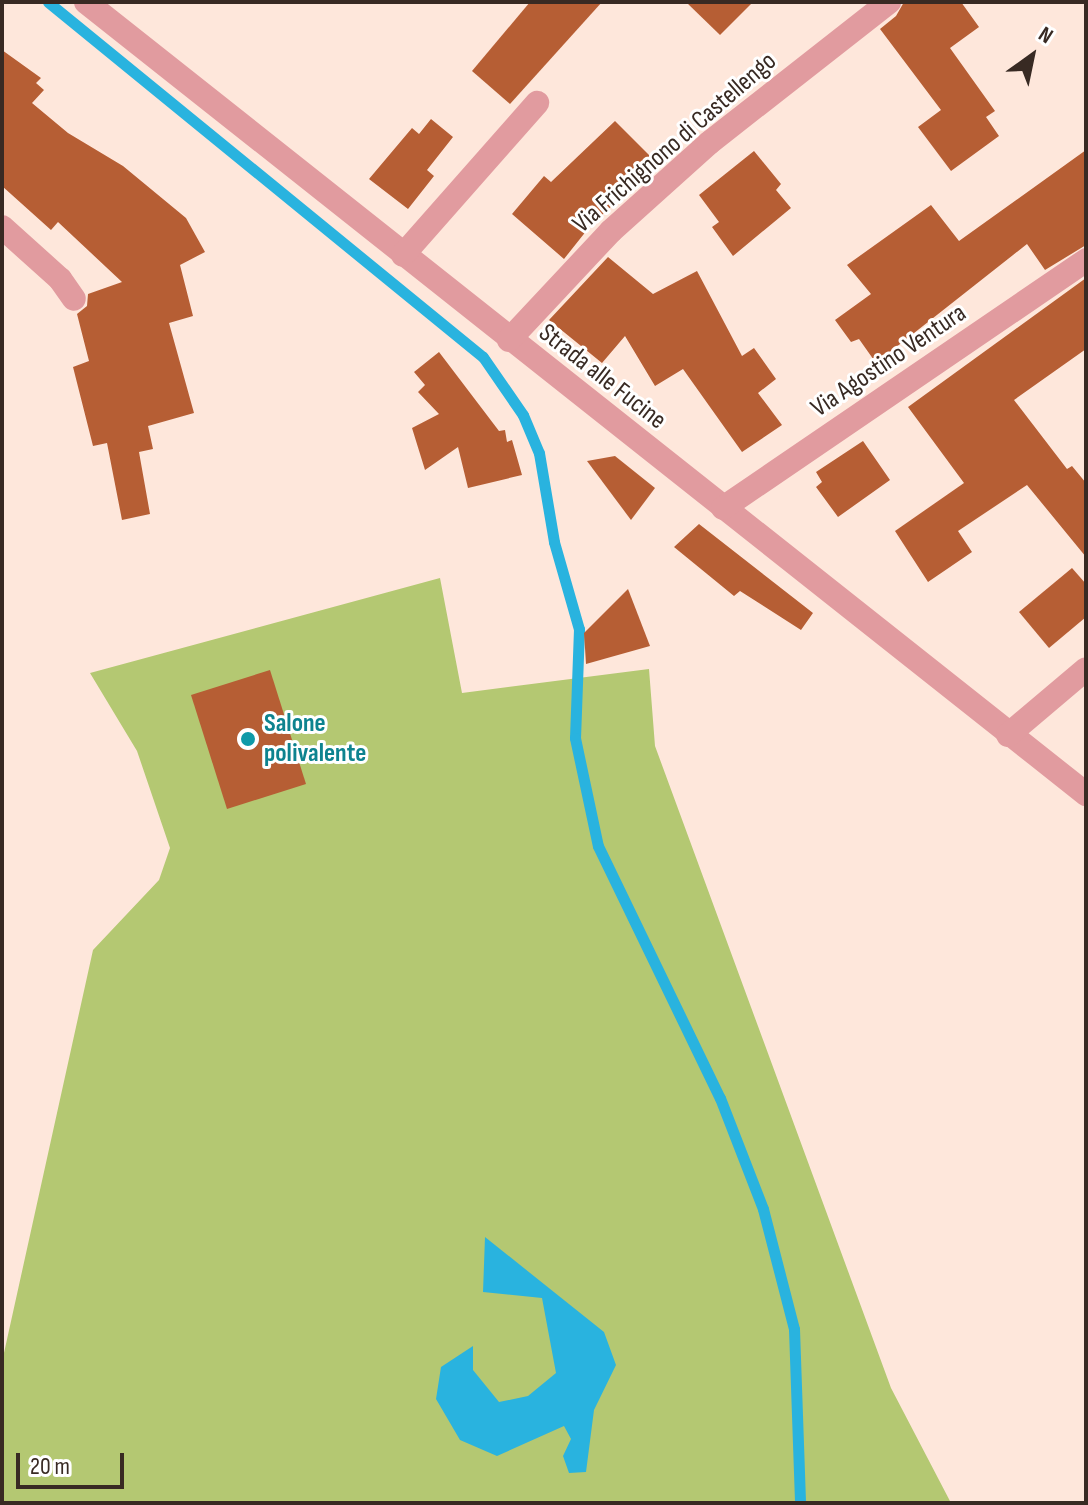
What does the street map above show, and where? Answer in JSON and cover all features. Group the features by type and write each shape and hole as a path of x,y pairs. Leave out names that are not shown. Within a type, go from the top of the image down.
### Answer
{"street":[{"name":"Strada alle Fucine","path":"86,2 1086,794"},
{"name":"Via Frichignono di Castellengo","path":"509,340 611,231 666,182 889,2"},
{"path":"403,255 537,103"},
{"path":"2,227 60,279 74,299"},
{"name":"Via Agostino Ventura","path":"723,508 1086,260"},
{"path":"1008,735 1086,669"}],"green space":[{"path":"440,578 462,693 649,669 655,746 891,1388 951,1503 2,1503 2,1362 93,950 159,880 170,848 137,751 90,673"}],"water":[{"path":"485,1237 604,1332 616,1365 594,1410 586,1472 569,1473 563,1456 571,1439 564,1426 497,1456 460,1440 436,1399 441,1367 473,1346 473,1370 499,1402 528,1396 556,1373 542,1298 483,1292"}],"building":[{"path":"530,2 602,2 510,104 472,71"},
{"path":"686,2 753,2 720,35"},
{"path":"904,2 961,2 979,27 950,48 995,111 986,117 999,136 951,171 918,127 941,110 880,29 896,16"},
{"path":"2,50 41,78 36,83 44,90 32,103 68,133 123,166 186,218 205,252 180,265 193,316 169,323 194,413 148,426 153,449 139,452 150,514 122,520 107,443 93,446 73,367 89,361 77,314 87,306 88,294 122,282 58,222 51,230 2,186"},
{"path":"431,119 453,137 427,170 434,176 408,209 369,179 412,128 419,134"},
{"path":"615,121 658,164 591,225 564,259 512,214 544,176 551,182"},
{"path":"1086,150 1086,245 1045,270 1027,244 876,363 859,339 851,342 835,320 871,294 847,265 931,205 959,241"},
{"path":"754,151 781,184 776,190 791,208 733,256 712,227 719,222 699,195"},
{"path":"608,257 653,294 697,271 742,356 754,348 776,379 758,393 782,425 742,452 683,369 655,386 625,336 602,363 549,320"},
{"path":"1086,278 1086,349 1014,400 1067,469 1072,466 1086,483 1086,557 1027,485 958,531 972,552 928,582 895,531 964,483 908,407"},
{"path":"439,352 499,431 505,430 507,442 512,440 522,475 468,488 458,447 425,470 412,428 439,414 418,392 425,385 414,372"},
{"path":"863,441 890,480 838,517 816,487 822,482 816,472"},
{"path":"615,456 655,488 631,520 587,461"},
{"path":"699,524 813,613 801,630 740,591 734,596 674,547"},
{"path":"1072,568 1086,584 1086,617 1049,648 1019,612"},
{"path":"628,589 650,646 586,664 584,633"},
{"name":"Salone polivalente","path":"270,670 306,784 227,809 191,695"}],"waterway":[{"path":"48,2 483,357 523,415 539,453 554,542 579,629 575,738 598,846 720,1098 763,1209 794,1329 800,1503"}],"place":[{"name":"Salone polivalente","path":"248,739"}]}
